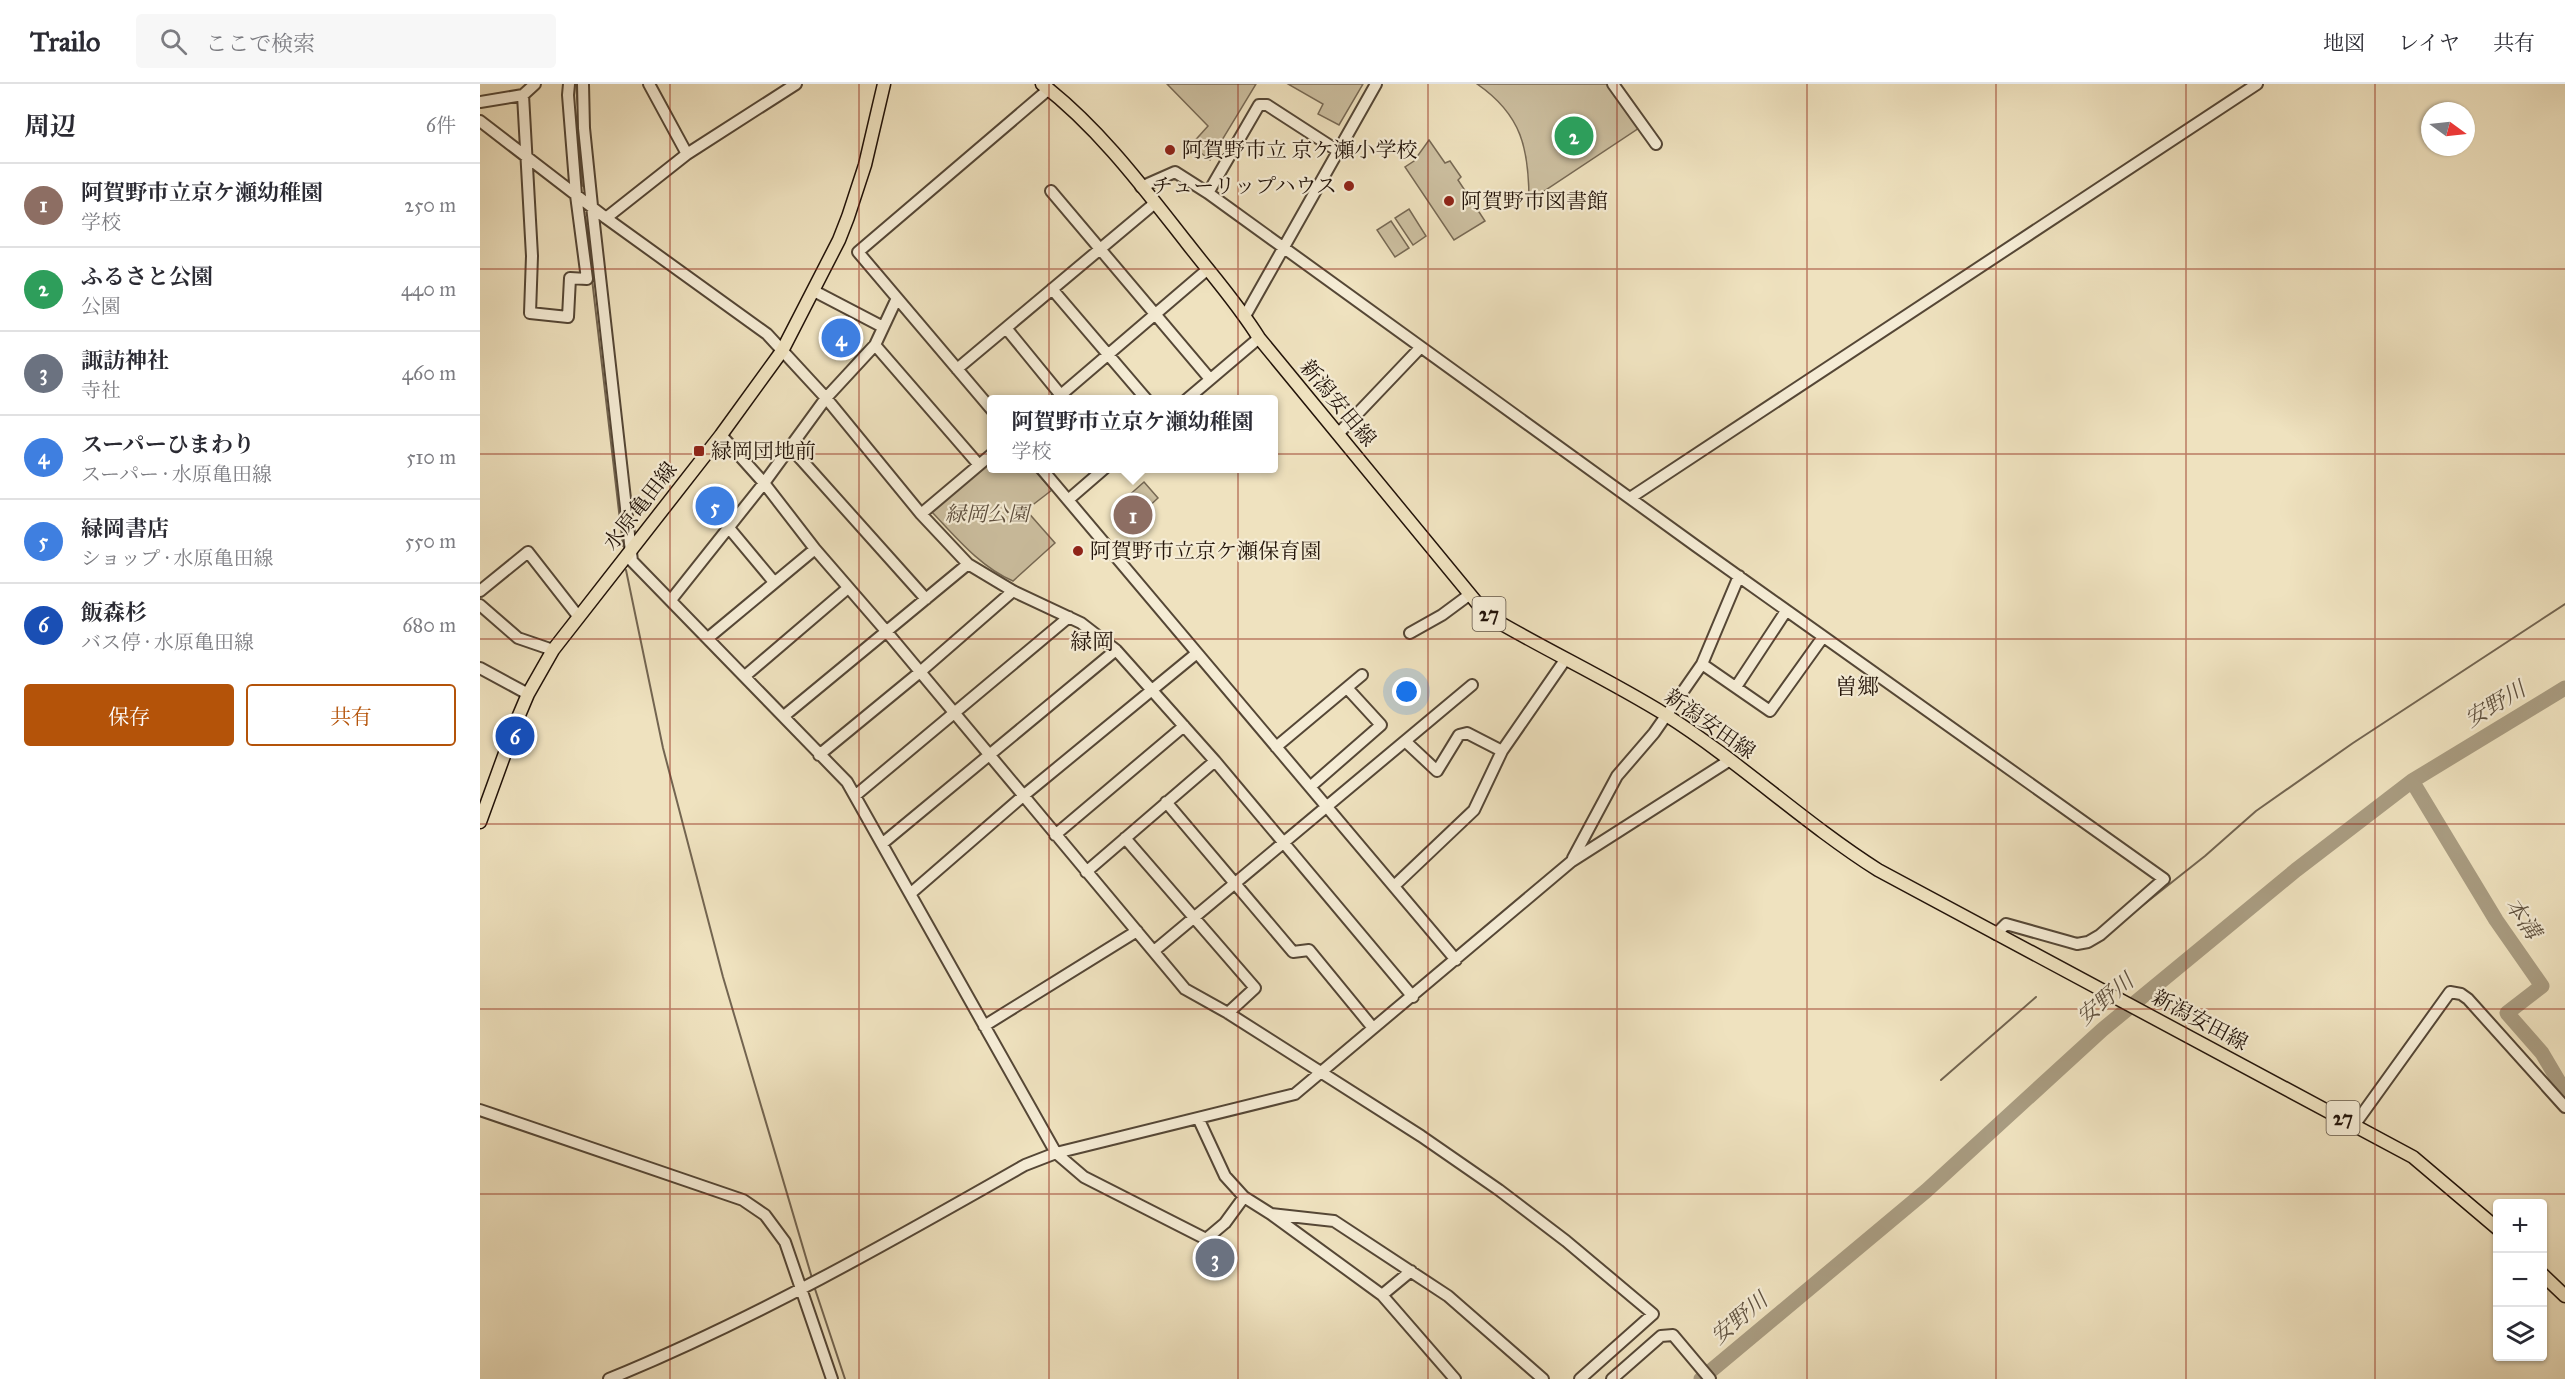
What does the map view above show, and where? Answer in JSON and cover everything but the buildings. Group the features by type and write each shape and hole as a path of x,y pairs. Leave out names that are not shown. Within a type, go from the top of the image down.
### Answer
{"main road":[{"name":"水原亀田線","path":"480,822 528,694 553,650 721,435 782,351 839,240 858,190 884,84"},
{"name":"新潟安田線","path":"1045,87 1106,144 1208,269 1245,316 1259,338 1339,433 1469,595 1502,624 1666,715 1730,760 1842,847 1878,870 2413,1157 2493,1225"},
{"path":"2547,1279 2565,1296"}],"street":[{"path":"480,102 523,94 535,84"},
{"path":"523,94 532,256 530,313 568,317 570,278 587,279 576,195 569,84"},
{"path":"583,84 584,128 592,206 629,552 632,561 847,782 1056,1153 1084,1177 1206,1239 1225,1223 1244,1197"},
{"path":"649,84 687,154"},
{"path":"606,218 687,154 796,84"},
{"path":"1245,316 1376,84"},
{"path":"1613,84 1656,144"},
{"path":"1630,498 2257,84"},
{"path":"987,404 858,252 1045,87"},
{"path":"1209,193 1260,105 1267,105 1338,151"},
{"path":"480,121 560,180 606,218 767,334 826,398 921,514 968,564 1013,591 1081,623 1116,650 1215,761 1413,997"},
{"path":"1141,187 1175,172 1209,193 1786,611 2164,879 2100,935 2088,942 2077,944 2006,924 1996,934"},
{"path":"1051,191 1210,380"},
{"path":"957,369 1155,203"},
{"path":"1063,395 1208,269"},
{"path":"1052,289 1144,395"},
{"path":"814,291 883,327"},
{"path":"671,600 764,483 826,398 875,345 897,298"},
{"path":"1006,328 1058,395"},
{"path":"1191,395 1259,338"},
{"path":"875,345 979,465"},
{"path":"1339,433 1420,348"},
{"path":"721,435 764,483 815,549 1185,989 1228,1013 1420,1136 1498,1190 1566,1241 1653,1314 1580,1379"},
{"path":"790,447 926,599"},
{"path":"921,514 987,458"},
{"path":"1045,473 1456,960"},
{"path":"1068,500 1099,473"},
{"path":"729,528 774,582"},
{"path":"708,638 815,549"},
{"path":"480,591 528,552 578,616"},
{"path":"784,716 968,564"},
{"path":"1572,861 1617,776 1666,715 1702,664 1739,576"},
{"path":"745,676 848,588"},
{"path":"819,755 920,672 1013,591"},
{"path":"1410,633 1442,615 1469,595"},
{"path":"480,605 518,638 553,650"},
{"path":"1736,687 1786,611"},
{"path":"856,795 1070,617"},
{"path":"1702,664 1770,711 1823,637"},
{"path":"883,843 1116,650"},
{"path":"910,894 1023,796 1197,653"},
{"path":"1394,886 1474,810 1502,752 1565,660"},
{"path":"480,668 528,694"},
{"path":"1276,747 1362,675"},
{"path":"1154,951 1472,685"},
{"path":"1310,788 1380,725 1348,689"},
{"path":"1054,835 1184,726"},
{"path":"1405,741 1437,771 1459,735 1467,733 1502,752"},
{"path":"609,1379 671,1353 801,1288 1025,1165 1056,1153 1199,1120 1295,1094 1572,861 1730,760"},
{"path":"1086,872 1215,761"},
{"path":"1166,802 1293,952 1309,950 1373,1028"},
{"path":"1125,838 1255,988 1228,1013"},
{"path":"984,1026 1137,931"},
{"path":"2355,1124 2450,992 2461,994 2468,999 2565,1107"},
{"path":"480,1110 743,1200 765,1215 785,1242 832,1379"},
{"path":"1199,1120 1225,1176 1244,1197 1382,1295 1455,1379"},
{"path":"1271,1214 1334,1221 1448,1296 1543,1379"},
{"path":"1382,1295 1411,1271"},
{"path":"1612,1379 1661,1336 1673,1335 1710,1379"}],"green space":[{"path":"1167,84 1256,84 1210,160 1191,145 1208,126"},
{"path":"1288,84 1363,84 1339,125 1318,114 1323,104"},
{"path":"1477,84 1609,84 1639,128 1529,201 1527,165 1520,135 1504,108"},
{"name":"阿賀野市図書館","path":"1429,140 1445,163 1450,161 1461,177 1458,180 1485,221 1454,240 1405,167 1414,161"},
{"path":"1409,209 1426,236 1413,245 1395,218"},
{"path":"1391,221 1409,248 1395,257 1377,230"},
{"name":"緑岡公園","path":"987,463 987,473 1037,473 1052,490 1026,510 1055,543 1013,581 979,559 931,511"},
{"path":"1144,482 1158,498 1144,511 1150,520 1141,527 1126,509 1126,498"}],"waterway":[{"path":"576,84 579,120"},
{"path":"579,135 582,186"},
{"path":"585,217 588,247"},
{"path":"592,279 623,546"},
{"path":"626,570 663,748 723,977 812,1278"},
{"path":"2133,913 2205,856 2256,811 2353,743 2565,604"},
{"name":"安野川","path":"1701,1379 1926,1191 2102,1030 2296,870 2412,781 2565,688"},
{"name":"本溝","path":"2412,781 2496,920 2542,986 2507,1013 2542,1053 2565,1092"},
{"path":"1941,1080 2036,997"},
{"path":"814,1286 845,1379"}],"place":[{"name":"ふるさと公園","path":"1574,136"},
{"name":"阿賀野市立 京ケ瀬小学校","path":"1170,150"},
{"name":"チューリップハウス","path":"1349,186"},
{"name":"阿賀野市図書館","path":"1449,201"},
{"name":"スーパーひまわり","path":"841,338"},
{"name":"緑岡団地前","path":"699,451"},
{"name":"緑岡書店","path":"715,506"},
{"name":"阿賀野市立京ケ瀬幼稚園","path":"1133,515"},
{"name":"阿賀野市立京ケ瀬保育園","path":"1078,551"},
{"name":"飯森杉","path":"515,736"},
{"name":"諏訪神社","path":"1215,1258"}],"district":[{"name":"緑岡","path":"1092,641"},
{"name":"曽郷","path":"1857,686"}]}
